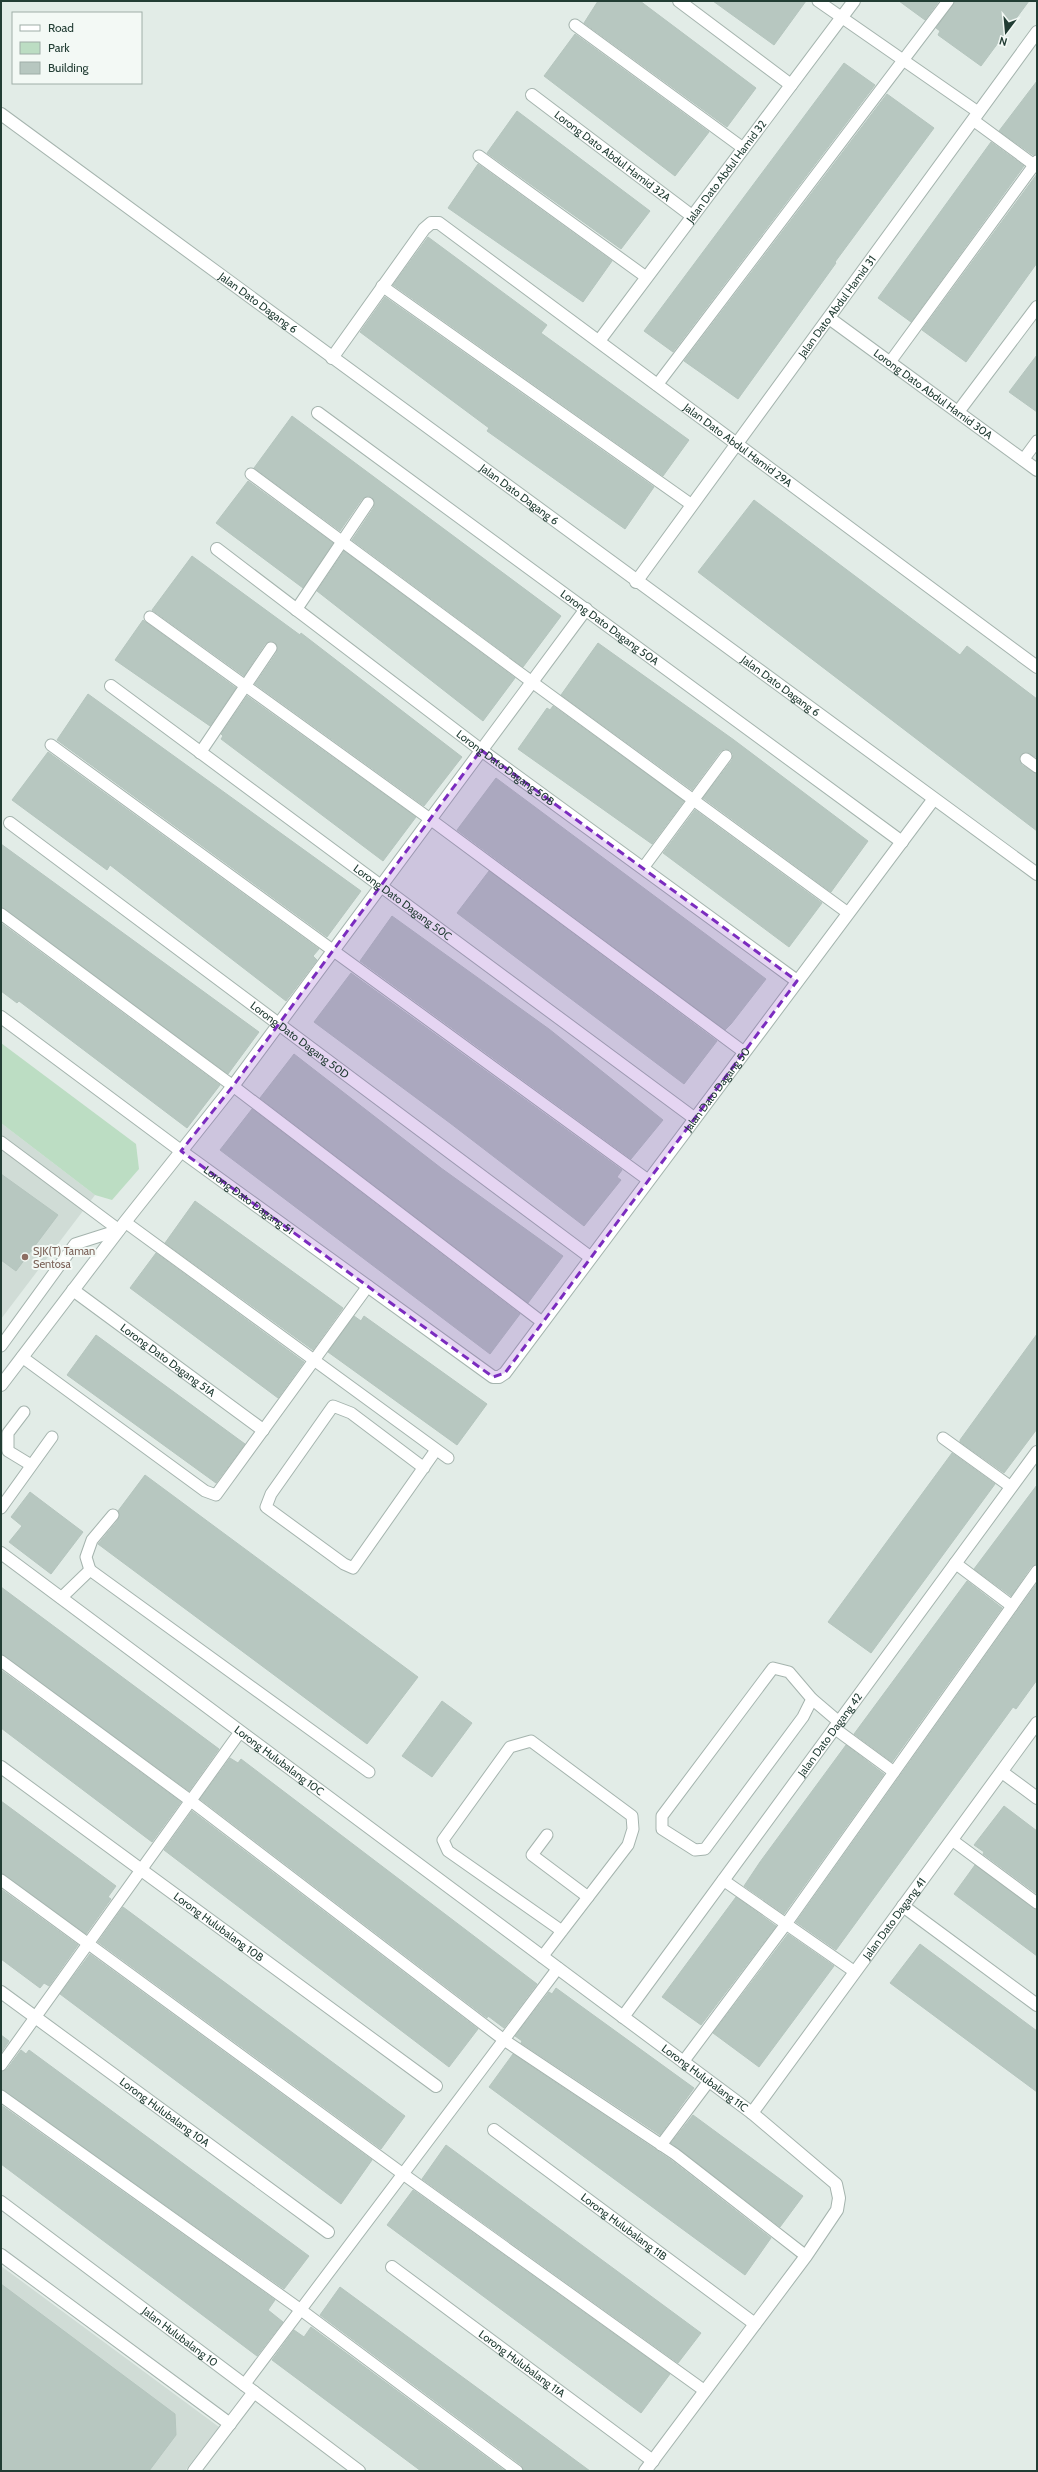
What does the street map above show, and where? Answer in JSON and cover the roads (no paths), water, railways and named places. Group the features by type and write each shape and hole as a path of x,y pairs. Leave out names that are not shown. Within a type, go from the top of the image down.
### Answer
{"street":[{"path":"679,1 790,85"},
{"name":"Jalan Dato Abdul Hamid 32","path":"599,341 854,1"},
{"name":"Jalan Dato Abdul Hamid 31","path":"636,582 1037,32"},
{"name":"Lorong Dato Abdul Hamid 32A","path":"532,95 692,216"},
{"name":"Jalan Dato Dagang 6","path":"1,114 933,800 1037,874"},
{"name":"Jalan Dato Abdul Hamid 29A","path":"382,286 424,229 432,223 439,223 1037,667"},
{"path":"332,358 382,286"},
{"path":"958,412 1037,306"},
{"name":"Lorong Dato Abdul Hamid 30A","path":"829,318 1037,470"},
{"name":"Lorong Dato Dagang 50A","path":"318,413 902,842"},
{"name":"Lorong Dato Dagang 50B","path":"217,549 481,750 797,981"},
{"path":"1,1385 122,1226 233,1086 586,609"},
{"name":"Lorong Dato Dagang 50C","path":"111,686 694,1118"},
{"name":"Jalan Dato Dagang 50","path":"499,1377 505,1373 590,1257 933,800"},
{"name":"Lorong Dato Dagang 50D","path":"10,822 590,1257"},
{"name":"Lorong Dato Dagang 51","path":"1,1017 181,1151 493,1377 499,1377"},
{"name":"Lorong Dato Dagang 51A","path":"73,1290 263,1430"},
{"name":"Jalan Dato Dagang 42","path":"623,2017 1037,1452"},
{"name":"Lorong Hulubalang 10C","path":"1,1553 558,1968"},
{"name":"Jalan Dato Dagang 41","path":"752,2113 1037,1723"},
{"name":"Lorong Hulubalang 10B","path":"1,1767 436,2086"},
{"path":"1002,1772 1037,1798"},
{"path":"903,1906 1037,2005"},
{"name":"Lorong Hulubalang 11C","path":"558,1968 752,2113 836,2184 839,2198 837,2210 806,2256"},
{"name":"Lorong Hulubalang 10A","path":"1,1992 328,2232"},
{"name":"Lorong Hulubalang 11B","path":"494,2130 755,2324"},
{"name":"Jalan Hulubalang 10","path":"1,2202 359,2471"},
{"path":"1,2256 230,2424"},
{"path":"646,2471 806,2256"},
{"name":"Lorong Hulubalang 11A","path":"392,2267 653,2461"},
{"path":"194,2471 230,2424 249,2389"}],"lane":[{"path":"818,1 905,60 1036,164 890,362"},
{"path":"657,385 905,60 948,1"},
{"path":"575,25 743,148"},
{"path":"479,156 646,277"},
{"path":"382,286 692,505"},
{"path":"1023,460 1037,441"},
{"path":"251,474 848,913"},
{"path":"296,610 368,503"},
{"path":"150,617 430,819 744,1052"},
{"path":"200,753 271,648"},
{"path":"51,745 648,1180"},
{"path":"643,868 726,756"},
{"path":"1026,759 1037,767"},
{"path":"1,914 233,1086 542,1322"},
{"path":"1,1142 313,1361 448,1458"},
{"path":"1,1346 75,1244 122,1226"},
{"path":"22,1357 205,1491 216,1495 368,1286"},
{"path":"424,1468 351,1413 333,1406 271,1494 266,1507 344,1564 353,1568 424,1468 436,1450"},
{"path":"24,1412 8,1433 8,1451 31,1465"},
{"path":"1,1508 52,1437"},
{"path":"943,1438 1011,1487"},
{"path":"113,1515 92,1540 86,1557 90,1570 369,1772"},
{"path":"955,1563 1012,1606"},
{"path":"61,1598 90,1570"},
{"path":"683,2062 786,1924 1037,1571"},
{"path":"1,1661 191,1801 504,2040 661,2145 806,2256"},
{"path":"812,1698 803,1717 705,1849 695,1850 662,1829 662,1816 773,1668 789,1672 837,1725 894,1772"},
{"path":"1,2065 240,1732"},
{"path":"542,1957 562,1931 588,1897 628,1845 634,1829 632,1816 531,1741 510,1748 443,1840 448,1850 562,1931"},
{"path":"547,1836 532,1855 588,1897"},
{"path":"952,1840 1037,1903"},
{"path":"1,1880 403,2174 706,2391"},
{"path":"723,1880 855,1972"},
{"path":"249,2389 301,2310 558,1968"},
{"path":"661,2145 709,2081"},
{"path":"1,2096 301,2310 517,2471"}],"place":[{"name":"SJK(T) Taman Sentosa","path":"25,1257"}]}
